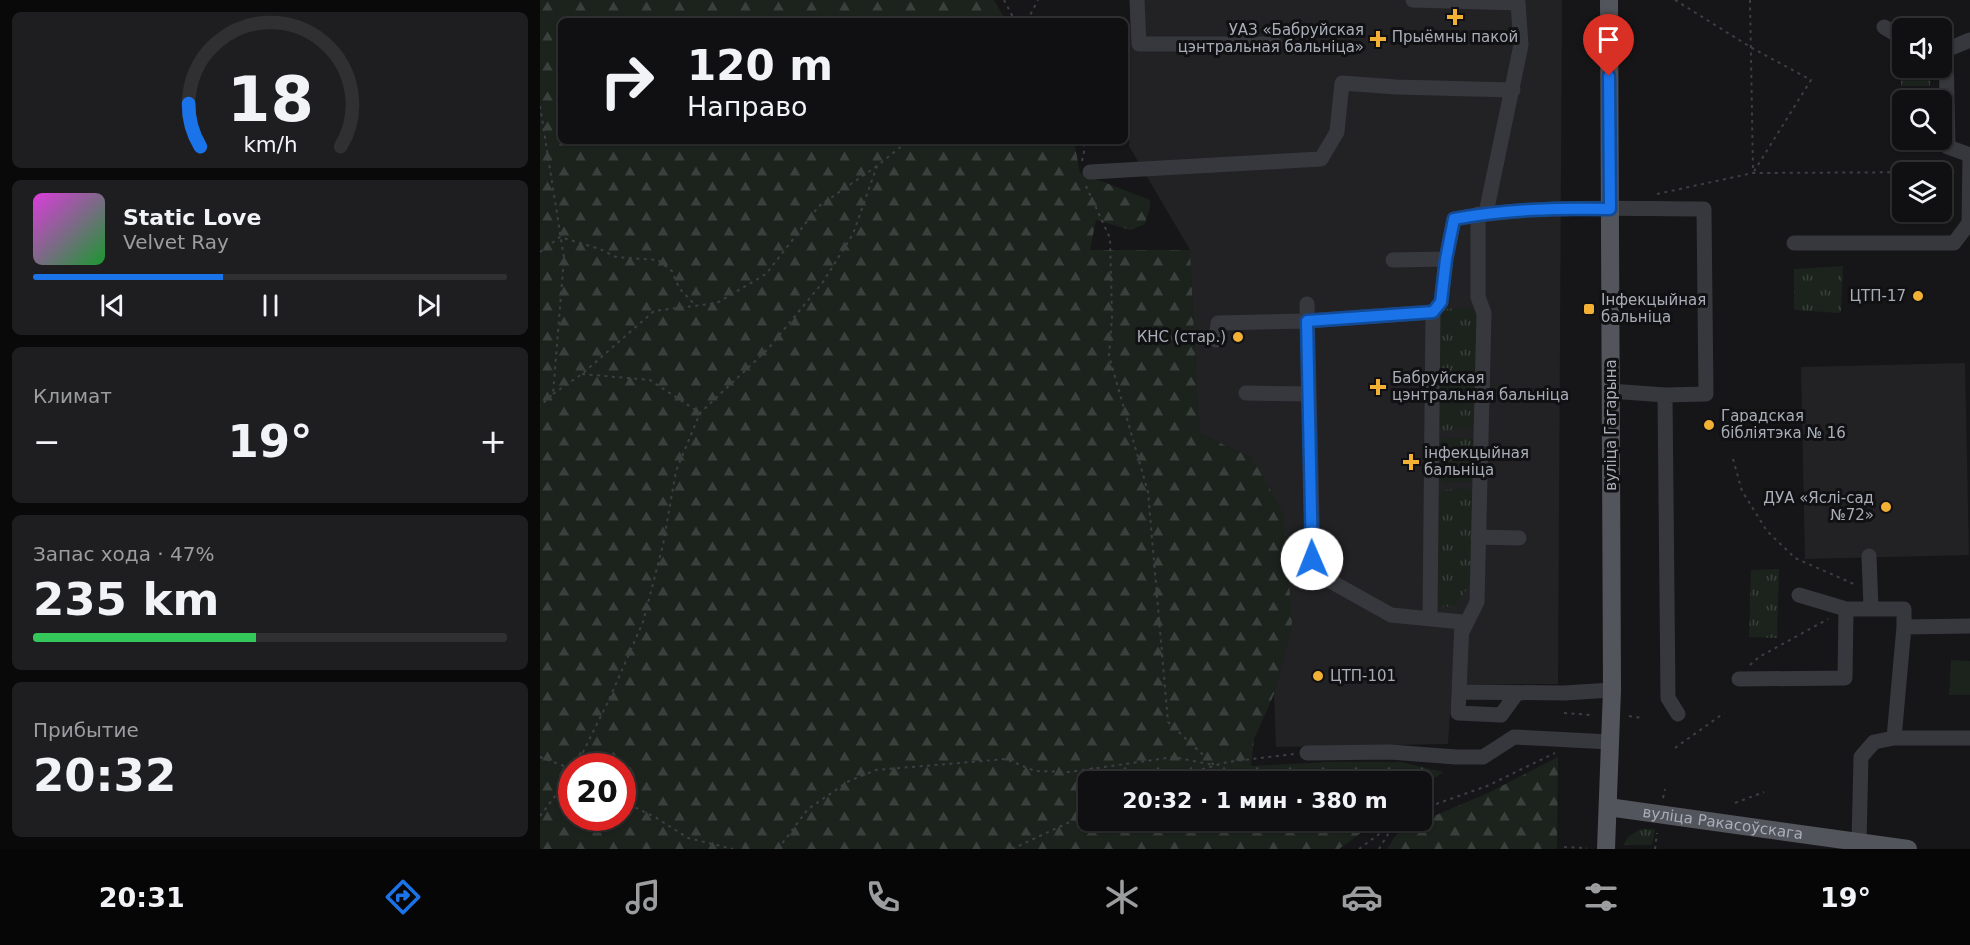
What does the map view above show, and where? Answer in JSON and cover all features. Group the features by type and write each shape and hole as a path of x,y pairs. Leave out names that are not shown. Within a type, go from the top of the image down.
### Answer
{"main road":[{"name":"вуліца Гагарына","path":"1606,849 1612,690 1609,0"},
{"name":"вуліца Ракасоўскага","path":"1608,807 1908,849"}],"lane":[{"path":"1137,0 1139,44 1275,44"},
{"path":"1413,0 1518,3 1521,45 1513,90 1482,214 1478,297 1484,313 1477,602 1462,630"},
{"path":"1884,27 1892,32"},
{"path":"1952,47 1970,40"},
{"path":"1794,243 1954,243 1970,224 1970,155 1948,147 1945,78"},
{"path":"1085,172 1321,159 1337,132 1342,83 1395,87 1513,90"},
{"path":"1430,619 1433,312 1441,302 1454,219 1482,214 1560,208 1704,209 1706,394 1665,395 1610,391"},
{"path":"1393,260 1446,259"},
{"path":"1307,304 1312,559 1323,577 1391,615 1462,622 1458,713 1502,714 1517,693"},
{"path":"1216,340 1218,322 1307,321 1433,312"},
{"path":"1246,393 1309,394"},
{"path":"1665,395 1668,698 1678,714"},
{"path":"1478,537 1519,538"},
{"path":"1869,556 1871,608"},
{"path":"1799,596 1846,609 1904,609 1894,738"},
{"path":"1742,675 1845,678 1846,609"},
{"path":"1904,627 1970,626"},
{"path":"1459,692 1564,693 1612,690"},
{"path":"1306,753 1390,752 1456,757 1483,756 1514,737 1610,742"},
{"path":"1859,842 1861,757 1874,742 1894,738 1970,738"}],"path":[{"path":"1004,0 1013,18"},
{"path":"1029,18 1038,0"},
{"path":"1674,0 1752,48 1810,80 1753,173"},
{"path":"1750,0 1753,173"},
{"path":"540,106 564,258 553,394"},
{"path":"540,406 582,374 654,311 717,303 766,274 819,206 904,144"},
{"path":"1084,144 1085,172 1110,238 1112,317 1109,356 1148,492 1168,722 1215,766"},
{"path":"582,753 643,622 663,545 676,471 700,413 768,349 823,282 853,234 877,166"},
{"path":"1656,194 1753,173 1970,172"},
{"path":"540,252 560,237"},
{"path":"560,237 600,249 616,257 658,260 672,270 679,288 696,306"},
{"path":"582,374 650,380 700,413"},
{"path":"1733,459 1742,491 1767,531 1795,558 1870,591"},
{"path":"1742,675 1759,657 1846,609"},
{"path":"1564,713 1591,715"},
{"path":"1675,748 1724,713"},
{"path":"1629,716 1642,718"},
{"path":"1432,805 1487,786 1557,752"},
{"path":"1198,771 1227,762 1306,753"},
{"path":"540,757 558,764"},
{"path":"778,849 808,810 849,781 876,770 1006,759 1035,771 1069,771 1174,757 1215,766"},
{"path":"1663,798 1665,789"},
{"path":"540,816 558,792"},
{"path":"1735,803 1764,792"},
{"path":"636,808 688,838 733,849"},
{"path":"1012,849 1078,818"},
{"path":"1359,849 1384,831"},
{"path":"1379,849 1391,831"},
{"path":"1655,849 1657,833"},
{"path":"1564,847 1587,848"}],"shaded area":[{"name":"Бабруйская цэнтральная бальніца","path":"1130,0 1562,0 1558,684 1452,685 1448,744 1276,747 1274,694 1292,623 1252,458 1199,433 1190,250 1129,146"},
{"name":"ДУА «Яслі-сад №72»","path":"1965,363 1969,555 1805,559 1801,367"}],"green space":[{"path":"540,0 994,0 1004,18 558,18 558,144 1075,144 1080,173 1150,200 1145,224 1131,230 1096,220 1090,250 1190,250 1199,433 1252,458 1284,514 1292,623 1274,694 1254,739 1251,766 1330,762 1401,762 1443,772 1432,780 1432,771 1078,771 1078,831 1363,831 1339,849 540,849"},
{"path":"1901,78 1930,78 1930,86 1901,86"},
{"path":"1843,266 1841,313 1794,310 1794,269"},
{"path":"1470,308 1478,318 1477,418 1471,428 1442,431 1438,424 1438,320 1444,309"},
{"path":"1444,438 1471,438 1478,443 1478,472 1471,481 1445,483 1438,478 1437,444"},
{"path":"1467,488 1479,496 1476,576 1455,606 1438,607 1437,502 1439,493"},
{"path":"1779,569 1777,638 1749,637 1751,570"},
{"path":"1951,660 1970,661 1970,695 1949,695"},
{"path":"1558,757 1557,849 1387,849 1399,831 1432,831 1432,817 1488,793"},
{"path":"1641,829 1655,829 1652,845 1623,845 1629,836"}],"place":[{"name":"Прыёмны пакой","path":"1455,17"},
{"name":"УАЗ «Бабруйская цэнтральная бальніца»","path":"1378,39"},
{"name":"ЦТП-17","path":"1918,296"},
{"name":"Інфекцыйная бальніца","path":"1589,309"},
{"name":"КНС (стар.)","path":"1238,337"},
{"name":"Бабруйская цэнтральная бальніца","path":"1378,387"},
{"name":"Гарадская бібліятэка № 16","path":"1709,425"},
{"name":"інфекцыйная бальніца","path":"1411,462"},
{"name":"ДУА «Яслі-сад №72»","path":"1886,507"},
{"name":"ЦТП-101","path":"1318,676"}],"route":[{"path":"1312,559 1307,321 1433,312 1441,302 1454,219 1486,213 1560,208 1610,209 1609,76"}]}
